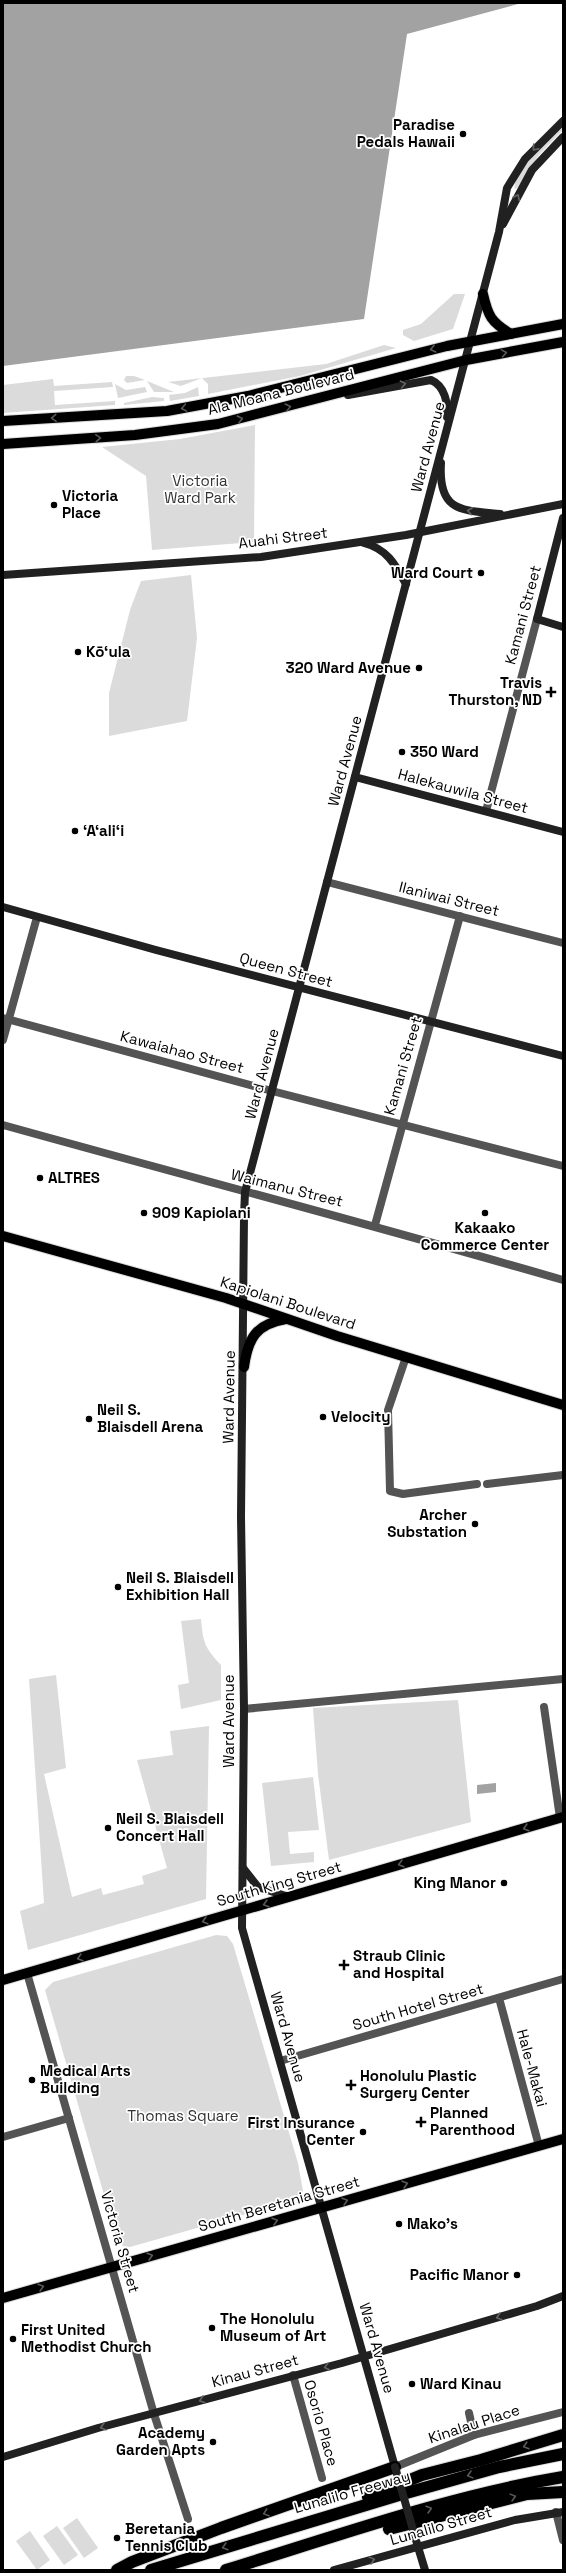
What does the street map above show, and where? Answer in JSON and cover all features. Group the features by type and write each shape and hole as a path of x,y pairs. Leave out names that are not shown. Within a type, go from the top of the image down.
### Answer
{"highway":[{"path":"303,2523 422,2475 481,2460 563,2435"},
{"name":"Lunalilo Freeway","path":"152,2570 303,2523 499,2467 563,2454"},
{"path":"117,2570 132,2562 221,2528 395,2467"},
{"path":"226,2570 436,2507 494,2492 563,2477"},
{"path":"258,2560 527,2494 563,2492"}],"main road":[{"name":"Ward Avenue","path":"425,2570 242,1928 244,1708 241,1517 245,1192 471,341 499,232 507,188 525,159 563,121"},
{"name":"Ward Avenue","path":"499,232 532,170 563,137"},
{"path":"483,294 487,312 495,324 511,334"},
{"name":"Ala Moana Boulevard","path":"3,421 167,411 248,396 471,341 563,324"},
{"name":"Ala Moana Boulevard","path":"3,444 135,435 218,424 466,360 563,342"},
{"path":"310,401 431,380 440,386 446,401 442,478 450,502 461,509 509,515"},
{"name":"Auahi Street","path":"3,576 261,556 420,532 563,504"},
{"name":"Kamani Street","path":"536,620 563,518"},
{"path":"361,542 374,546 391,558 406,584"},
{"path":"536,620 563,627"},
{"name":"Halekauwila Street","path":"355,777 563,832"},
{"name":"Queen Street","path":"3,907 299,987 563,1056"},
{"name":"Kapiolani Boulevard","path":"3,1236 87,1258 244,1304 406,1357 563,1405"},
{"path":"244,1367 249,1343 257,1332 267,1324 288,1319"},
{"name":"South King Street","path":"3,1980 561,1818"},
{"path":"243,1868 258,1887 289,1897"},
{"name":"South Beretania Street","path":"3,2298 563,2139"},
{"name":"Kinau Street","path":"537,2306 563,2296"},
{"name":"Kinau Street","path":"3,2457 537,2306 563,2301"},
{"name":"Lunalilo Street","path":"334,2570 515,2520 559,2512"}],"street":[{"name":"Kamani Street","path":"486,811 536,620"},
{"name":"Ilaniwai Street","path":"327,882 563,944"},
{"name":"Kamani Street","path":"375,1225 401,1123 460,916"},
{"path":"3,1040 7,1019 37,917"},
{"name":"Kawaiahao Street","path":"7,1019 272,1091 401,1123 563,1166"},
{"name":"Waimanu Street","path":"3,1125 245,1192 375,1225 563,1280"},
{"path":"406,1357 388,1410 390,1490 403,1494 477,1484"},
{"path":"487,1484 563,1475"},
{"path":"244,1708 563,1679"},
{"path":"544,1707 561,1818"},
{"name":"Victoria Street","path":"27,1973 154,2414 188,2519"},
{"name":"South Hotel Street","path":"280,2061 563,1979"},
{"name":"Hale-Makai","path":"499,1998 538,2146"},
{"path":"3,2137 69,2118"},
{"name":"Osorio Place","path":"293,2375 322,2478"},
{"name":"Kinalau Place","path":"395,2467 474,2435 563,2412"},
{"path":"469,2413 474,2435"},
{"path":"559,2512 563,2540"}],"green space":[{"path":"563,125 563,130 539,155 515,189 515,182 519,174 533,155"},
{"path":"454,294 465,294 453,329 414,341 403,335 403,330 421,324"},
{"path":"384,345 396,348 300,376 208,394 208,384 202,378 326,364"},
{"path":"126,376 134,376 145,380 127,383 124,380"},
{"path":"202,378 181,386 168,382"},
{"path":"53,379 54,386 112,382 113,387 54,391 55,405 115,401 115,405 3,413 3,385"},
{"path":"147,381 174,392 154,392"},
{"path":"115,384 126,390 145,387 147,392 118,398"},
{"path":"198,387 199,396 170,401 169,395 185,393"},
{"path":"152,397 164,398 164,401 124,405 124,403"},
{"name":"Victoria Ward Park","path":"255,425 254,542 152,550 146,476 102,447 180,439"},
{"path":"191,575 197,638 187,721 109,736 109,693 130,610 141,581"},
{"path":"201,1619 206,1645 211,1654 221,1665 221,1700 181,1709 178,1685 189,1683 181,1621"},
{"path":"56,1675 66,1768 44,1774 72,1897 101,1888 103,1895 144,1884 142,1876 167,1868 137,1760 173,1755 170,1731 209,1726 206,1899 28,1950 20,1911 44,1903 29,1679"},
{"path":"458,1700 471,1822 329,1860 318,1774 313,1708"},
{"path":"313,1777 319,1830 288,1832 290,1854 314,1852 314,1862 271,1866 262,1783"},
{"name":"Thomas Square","path":"216,1935 227,1936 233,1944 298,2163 303,2191 298,2198 292,2201 130,2247 123,2246 117,2240 45,1990 53,1982"},
{"path":"77,2518 98,2548 84,2558 63,2528"},
{"path":"57,2526 78,2555 64,2565 43,2536"},
{"path":"30,2531 50,2560 37,2570 16,2541"}],"shaded area":[{"path":"3,4 518,4 407,34 364,319 3,366"},
{"path":"496,1783 496,1792 477,1794 477,1785"}],"place":[{"name":"Paradise Pedals Hawaii","path":"463,134"},
{"name":"Victoria Place","path":"54,505"},
{"name":"Ward Court","path":"481,573"},
{"name":"Kōʻula","path":"78,652"},
{"name":"320 Ward Avenue","path":"419,668"},
{"name":"Travis Thurston, ND","path":"551,692"},
{"name":"350 Ward","path":"402,752"},
{"name":"‘A‘ali‘i","path":"75,831"},
{"name":"ALTRES","path":"40,1178"},
{"name":"909 Kapiolani","path":"144,1213"},
{"name":"Kakaako Commerce Center","path":"485,1213"},
{"name":"Velocity","path":"323,1417"},
{"name":"Neil S. Blaisdell Arena","path":"89,1419"},
{"name":"Archer Substation","path":"475,1524"},
{"name":"Neil S. Blaisdell Exhibition Hall","path":"118,1587"},
{"name":"Neil S. Blaisdell Concert Hall","path":"108,1828"},
{"name":"King Manor","path":"504,1883"},
{"name":"Straub Clinic and Hospital","path":"344,1965"},
{"name":"Medical Arts Building","path":"32,2080"},
{"name":"Honolulu Plastic Surgery Center","path":"351,2085"},
{"name":"Planned Parenthood","path":"421,2122"},
{"name":"First Insurance Center","path":"363,2132"},
{"name":"Mako's","path":"399,2224"},
{"name":"Pacific Manor","path":"517,2275"},
{"name":"The Honolulu Museum of Art","path":"212,2328"},
{"name":"First United Methodist Church","path":"13,2339"},
{"name":"Ward Kinau","path":"412,2384"},
{"name":"Academy Garden Apts","path":"213,2442"},
{"name":"Beretania Tennis Club","path":"117,2538"}]}
